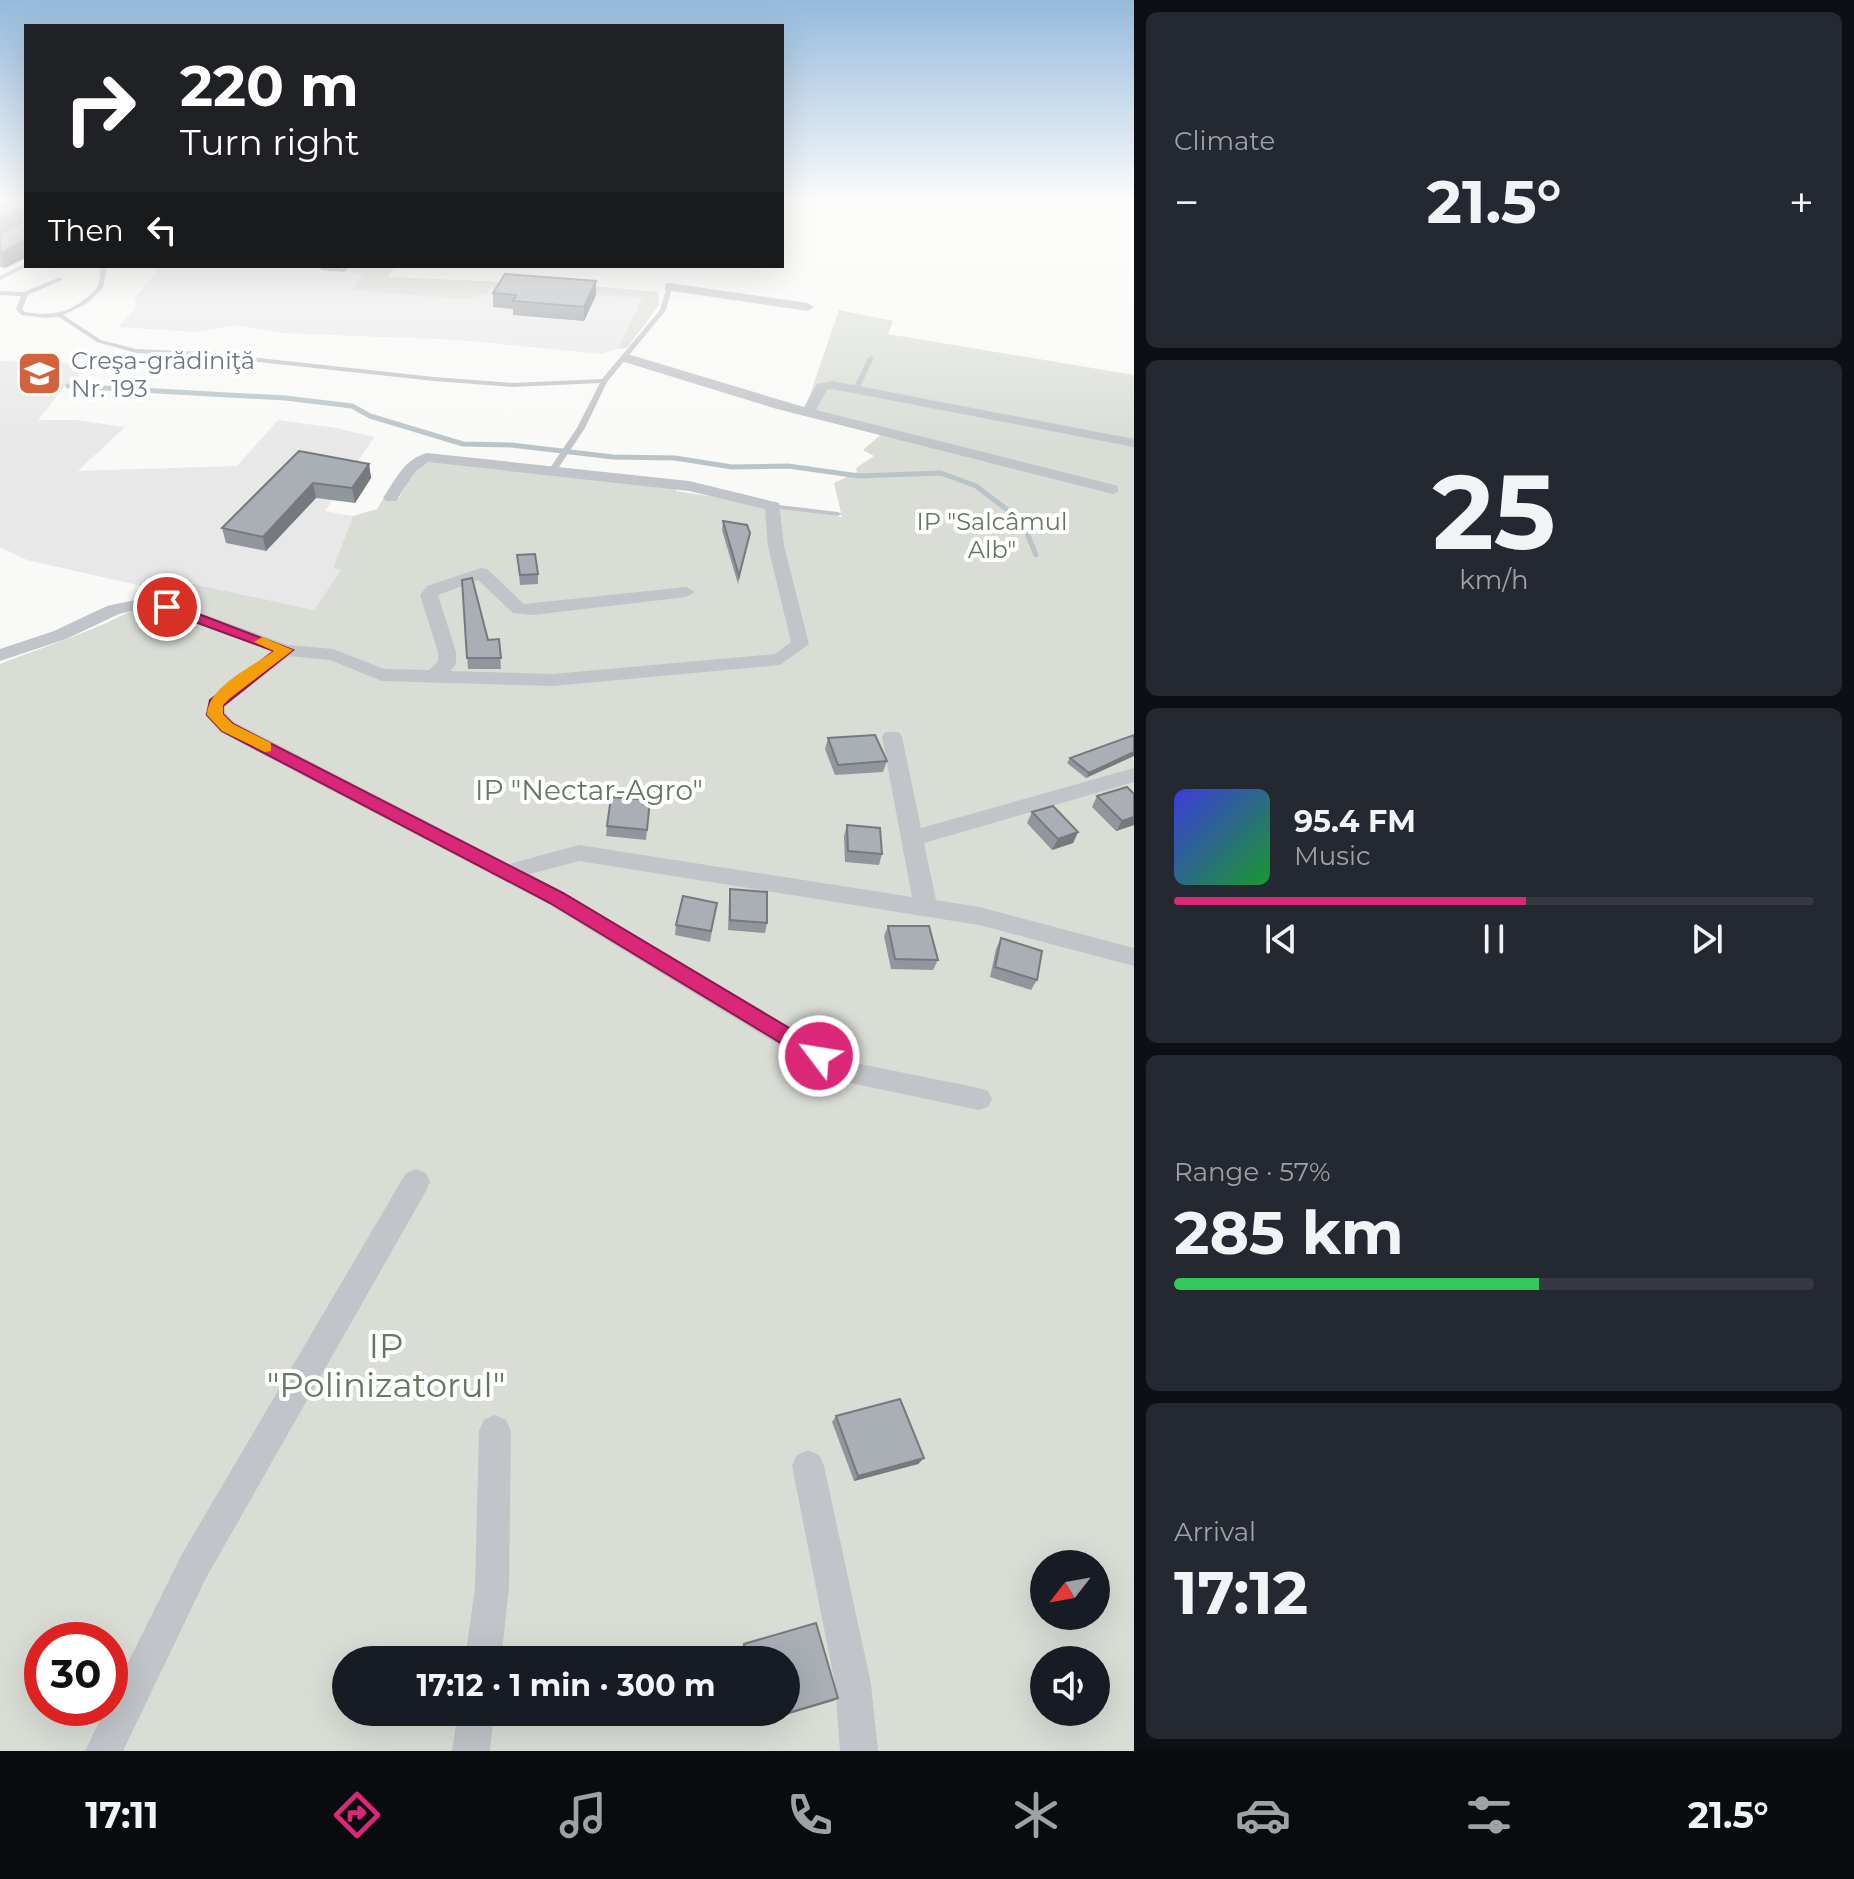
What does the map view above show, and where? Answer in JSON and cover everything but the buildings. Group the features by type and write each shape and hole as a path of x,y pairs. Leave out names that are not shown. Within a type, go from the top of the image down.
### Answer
{"street":[{"path":"669,287 808,307"},
{"path":"626,358 782,406 809,410 1029,470 1113,489"},
{"path":"809,410 822,387 832,385 1134,443"},
{"path":"0,655 60,635 113,610 135,605 167,607 285,650 333,655 382,675 553,680 780,659 800,644 784,589 773,506 689,486 557,464 427,457 418,459 412,465 391,498"},
{"path":"433,677 447,664 447,652 429,595 433,590 481,573 519,609 533,610 686,592"},
{"path":"285,650 216,704 215,715 227,727 509,872 845,1072 979,1099"},
{"path":"892,737 926,909"},
{"path":"913,838 1134,775"},
{"path":"509,872 579,853 979,916 1134,957"},
{"path":"104,1751 194,1566 416,1182"},
{"path":"485,1646 492,1588 495,1431"},
{"path":"808,1466 853,1684 859,1751"},
{"path":"471,1751 474,1726"}],"lane":[{"path":"0,293 25,294 51,283"},
{"path":"25,294 19,309 23,314 62,317 74,312 101,287 102,283"},
{"path":"557,464 604,381 663,310 669,287"},
{"path":"62,317 99,341 136,351 204,354 513,385 604,381"},
{"path":"856,389 871,358"},
{"path":"773,506 838,514"}],"shaded area":[{"path":"148,283 358,283 354,290 487,294 492,286 642,298 618,349 601,354 460,340 284,333 235,325 195,332 118,327 136,308 135,297"},
{"path":"0,361 83,364 76,384 66,385 38,420 76,420 125,427 78,471 237,466 278,420 374,437 325,511 353,516 333,568 342,569 314,610 176,580 164,591 27,560 0,547"}],"green space":[{"path":"358,283 594,286 658,292 659,305 627,348 618,349 642,298 492,287 487,294 463,299 353,290"},
{"path":"839,310 893,321 888,334 1134,375 1134,1751 0,1751 0,664 116,618 138,607 175,580 314,610 341,570 333,568 353,516 377,509 387,493 399,498 421,463 427,461 676,488 676,491 842,517 834,483 857,472 856,468 874,456 863,450 885,431 804,412"}],"waterway":[{"path":"68,386 285,398 352,406 370,416 463,444 511,445 613,457 675,458 732,467 788,466 859,476 941,473 976,486 1022,521 1036,555"}],"slow traffic":[{"path":"262,642 285,650 224,694 216,704 215,715 227,727 265,747"}],"place":[{"name":"Creşa-grădiniţă Nr. 193","path":"40,374"}],"route":[{"path":"167,607 285,650 224,694 216,704 215,715 227,727 556,898 819,1056"}],"park label":[{"name":"IP \"Salcâmul Alb\"","path":"992,535"},
{"name":"IP \"Nectar-Agro\"","path":"589,790"},
{"name":"IP \"Polinizatorul\"","path":"386,1366"}]}
